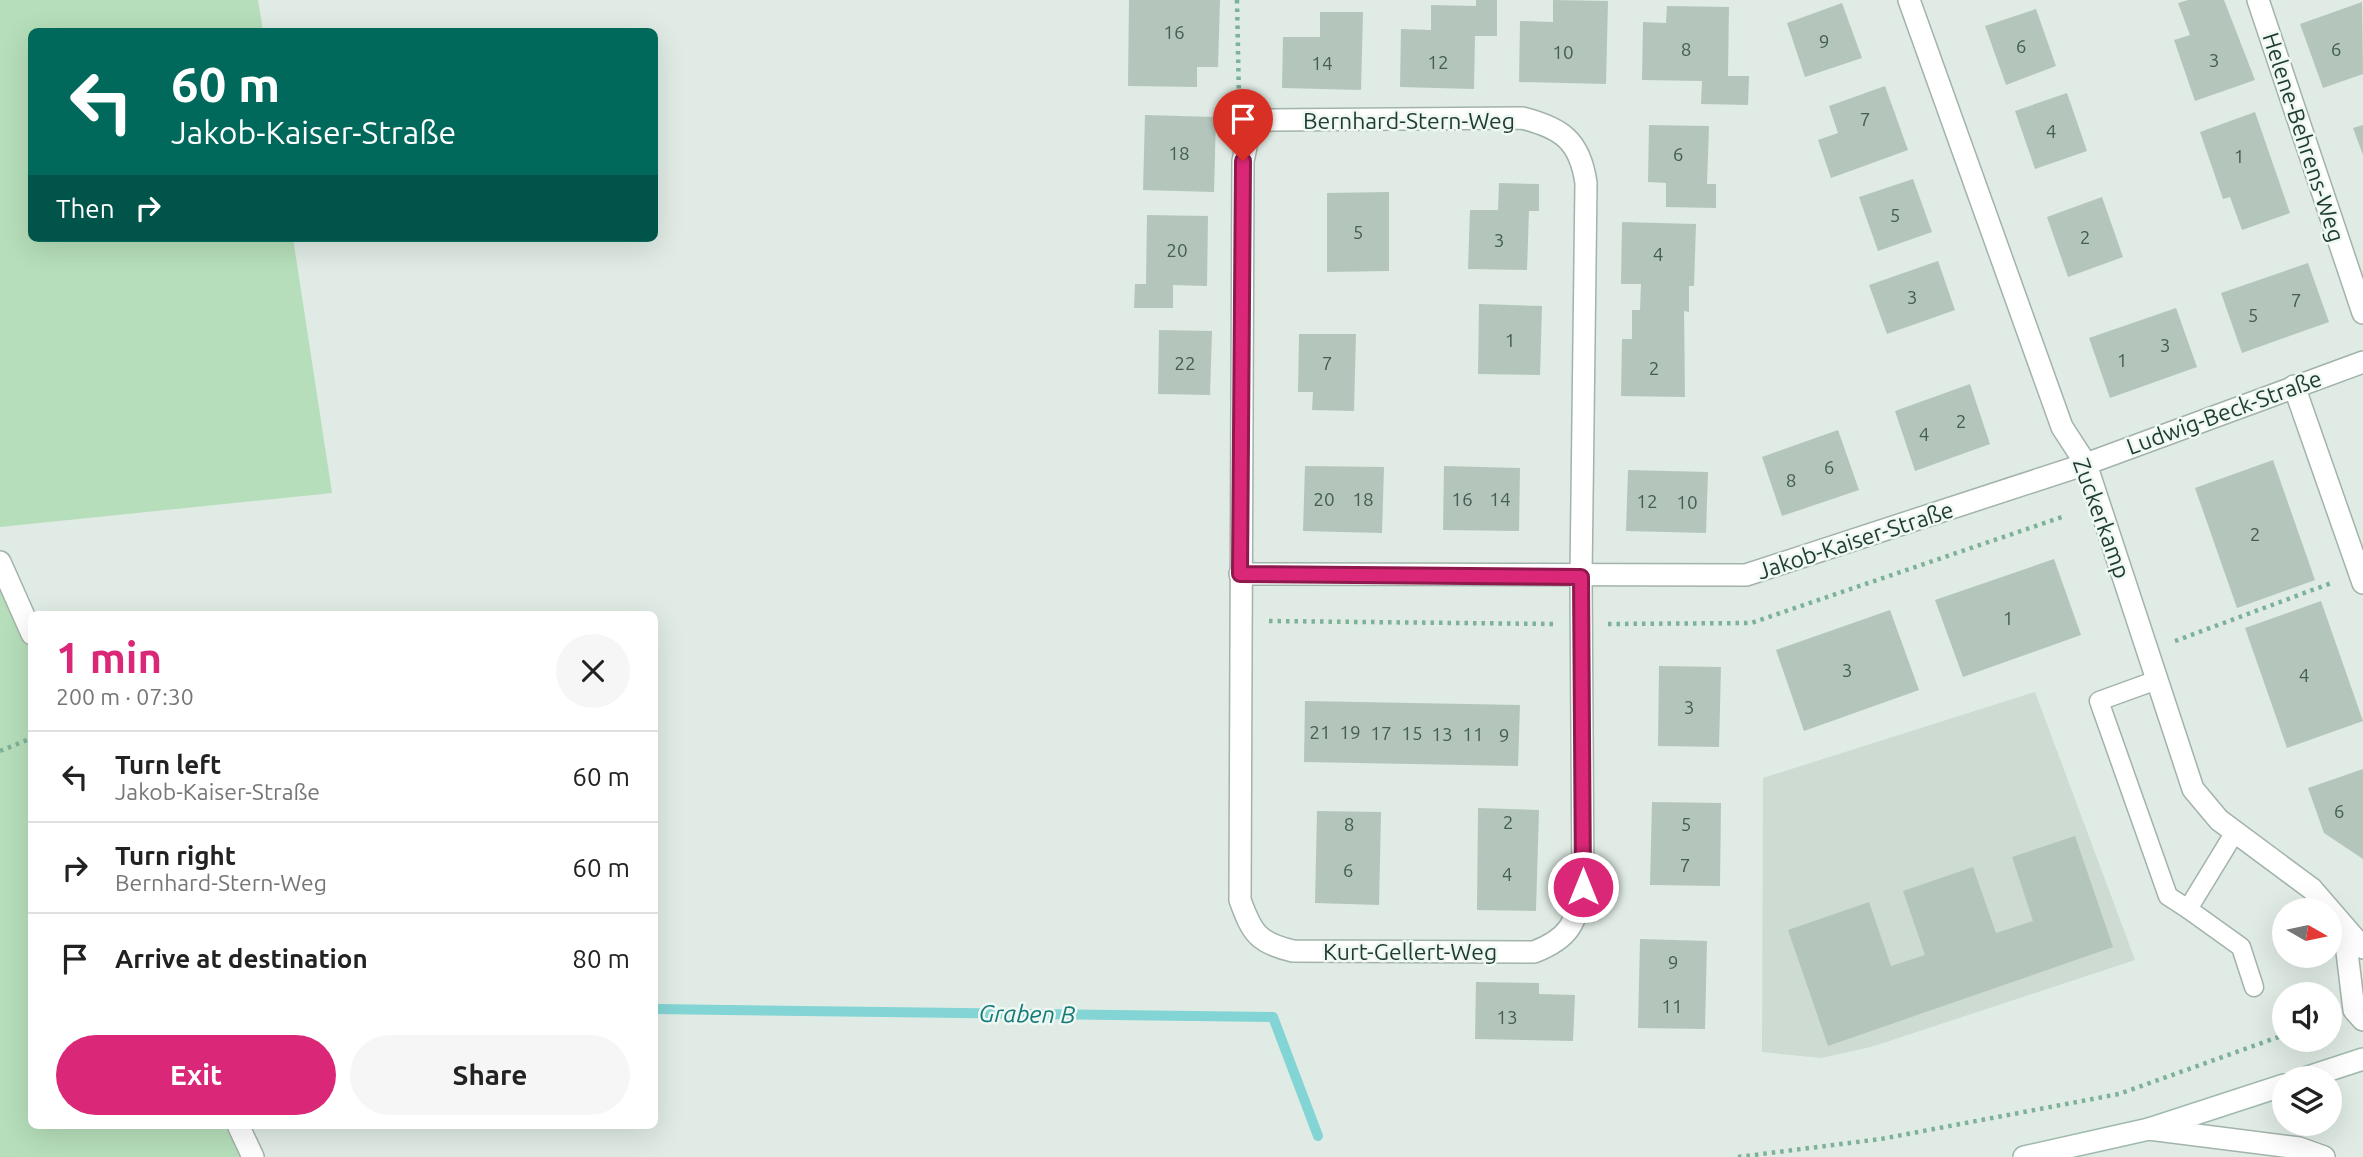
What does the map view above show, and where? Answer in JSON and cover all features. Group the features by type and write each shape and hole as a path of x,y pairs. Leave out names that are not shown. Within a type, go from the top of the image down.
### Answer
{"street":[{"name":"Helene-Behrens-Weg","path":"2258,0 2363,313"},
{"name":"Zuckerkamp","path":"1916,6 2062,427 2086,464 2193,789 2220,820 2312,889 2363,948"},
{"name":"Bernhard-Stern-Weg","path":"1250,128 1269,120 1522,118 1545,124 1567,137 1583,159 1586,183 1581,577"},
{"path":"1240,574 1243,161 1250,128"},
{"name":"Ludwig-Beck-Straße","path":"2086,464 2363,362"},
{"path":"2294,386 2361,576"},
{"name":"Jakob-Kaiser-Straße","path":"1240,574 1581,577 1746,575 2086,464"},
{"path":"0,562 28,625"},
{"name":"Kurt-Gellert-Weg","path":"1240,574 1240,900 1250,928 1269,945 1293,951 1534,952 1558,942 1577,918 1583,887 1581,577"},
{"path":"2344,927 2354,1010 2363,1020"},
{"path":"2342,1066 2363,1059"},
{"path":"2024,1157 2149,1129 2272,1089"},
{"path":"240,1129 253,1157"},
{"path":"2149,1129 2299,1148 2324,1157"}],"lane":[{"path":"2157,680 2099,701 2168,896 2241,947 2254,987"},
{"path":"2188,909 2235,832"}],"path":[{"path":"1237,0 1237,99 1250,128"},
{"path":"2148,651 2345,578 2361,576"},
{"path":"0,751 28,740"},
{"path":"1738,1157 1881,1139 2119,1094 2272,1039"}],"shaded area":[{"path":"2035,692 2135,960 1871,1047 1821,1058 1762,1052 1763,778"}],"green space":[{"path":"0,0 258,0 263,28 28,28 28,242 294,242 332,493 0,527"},
{"path":"0,562 28,627 28,1129 240,1129 253,1157 0,1157"}],"building":[{"path":"1129,0 1220,0 1218,67 1197,67 1197,87 1128,86"},
{"path":"1476,0 1497,0 1497,36 1475,36 1474,89 1400,87 1401,29 1431,30 1431,5 1476,6"},
{"path":"1553,0 1608,1 1606,84 1519,82 1520,21 1553,22"},
{"path":"2188,0 2224,0 2255,80 2195,101 2174,40 2190,35 2178,3"},
{"path":"2362,2 2363,74 2323,88 2300,24"},
{"path":"1842,3 1862,58 1805,77 1787,23"},
{"path":"1667,6 1729,7 1728,76 1749,76 1748,105 1701,104 1702,81 1642,80 1643,22 1666,23"},
{"path":"2036,9 2056,66 2006,85 1985,26"},
{"path":"1320,12 1363,12 1361,90 1282,88 1283,37 1320,37"},
{"path":"1885,86 1908,150 1831,178 1818,140 1838,133 1829,106"},
{"path":"2067,93 2087,151 2035,169 2015,111"},
{"path":"2255,112 2290,213 2242,230 2230,197 2223,199 2200,132"},
{"path":"1145,115 1216,117 1214,192 1143,190"},
{"path":"1649,125 1709,126 1707,184 1716,184 1716,208 1666,207 1666,183 1648,182"},
{"path":"2363,125 2363,155 2353,128"},
{"path":"1913,179 1932,232 1878,251 1859,197"},
{"path":"1499,183 1539,184 1539,211 1529,211 1527,270 1468,269 1470,210 1498,210"},
{"path":"1389,192 1389,271 1327,272 1327,193"},
{"path":"2102,197 2123,257 2068,277 2047,217"},
{"path":"1147,215 1208,216 1207,286 1173,285 1173,308 1134,308 1135,284 1146,284"},
{"path":"1622,222 1696,224 1694,286 1689,286 1689,312 1684,311 1685,397 1621,396 1622,339 1632,339 1632,310 1640,310 1641,284 1621,284"},
{"path":"1938,261 1955,310 1887,334 1869,285"},
{"path":"2308,263 2329,322 2242,353 2221,293"},
{"path":"1479,304 1542,306 1540,375 1478,374"},
{"path":"2176,308 2197,367 2110,398 2089,338"},
{"path":"1159,330 1212,331 1210,395 1158,394"},
{"path":"1299,334 1356,334 1354,411 1312,410 1313,392 1298,392"},
{"path":"1970,384 1990,444 1915,471 1895,411"},
{"path":"1838,430 1859,490 1782,516 1762,457"},
{"path":"2273,460 2315,580 2237,608 2195,488"},
{"path":"1305,466 1384,467 1382,533 1303,531"},
{"path":"1444,466 1520,468 1519,531 1443,530"},
{"path":"1628,470 1708,472 1706,533 1626,531"},
{"path":"2054,559 2081,635 1963,677 1935,600"},
{"path":"2321,601 2363,721 2287,748 2245,628"},
{"path":"1890,610 1919,690 1804,731 1776,650"},
{"path":"1659,666 1721,667 1719,747 1658,746"},
{"path":"1305,701 1520,705 1518,766 1304,762"},
{"path":"2363,769 2363,859 2324,833 2308,788"},
{"path":"1652,802 1721,803 1720,886 1650,885"},
{"path":"1478,808 1539,810 1536,911 1477,910"},
{"path":"1317,811 1381,812 1379,905 1315,903"},
{"path":"2075,836 2113,947 1828,1046 1788,930 1869,902 1891,966 1925,955 1903,891 1973,867 1996,933 2033,921 2012,857"},
{"path":"1640,939 1707,941 1705,1029 1638,1028"},
{"path":"1476,982 1539,983 1539,994 1575,995 1573,1041 1475,1039"}],"waterway":[{"name":"Graben B","path":"658,1009 1273,1017 1318,1136"}],"route":[{"path":"1243,161 1240,574 1581,577 1583,887"}]}
